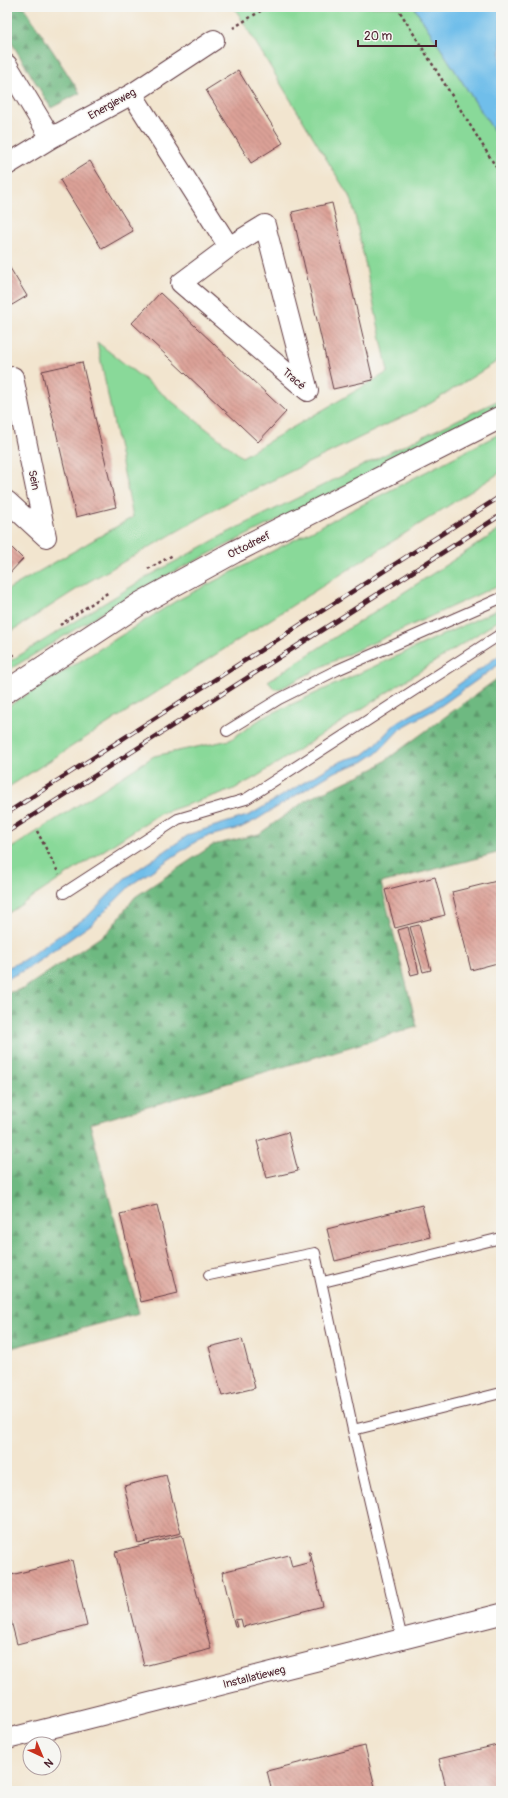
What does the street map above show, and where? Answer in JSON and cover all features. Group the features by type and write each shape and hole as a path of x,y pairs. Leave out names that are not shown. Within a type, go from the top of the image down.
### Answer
{"street":[{"name":"Energieweg","path":"7,165 51,138 132,94 214,40"},
{"path":"7,65 51,138"},
{"path":"132,94 230,247"},
{"name":"Tracé","path":"265,225 308,391 182,283 230,247 265,225"},
{"name":"Sein","path":"7,380 13,377 46,537 7,501"},
{"name":"Ottodreef","path":"7,691 141,604 234,552 501,417"},
{"name":"Installatieweg","path":"7,1739 501,1614"}],"lane":[{"path":"227,732 279,699 337,670 501,598"},
{"path":"64,893 178,819 246,799 501,634"},
{"path":"323,1282 501,1238"},
{"path":"209,1275 315,1253 323,1282 353,1430 402,1639"},
{"path":"353,1430 501,1393"}],"path":[{"path":"214,40 267,7"},
{"path":"397,7 501,175"},
{"path":"37,831 62,878"}],"green space":[{"path":"7,7 24,7 80,93 51,108 7,35"},
{"path":"234,7 414,7 501,142 501,359 431,403 232,500 88,582 7,634 7,590 133,517 97,342 242,457 388,372 352,201"},
{"path":"501,399 501,408 149,584 7,671 7,663 147,577 229,532"},
{"path":"501,433 501,472 7,788 7,707 176,601"},
{"path":"501,529 501,584 327,664 282,688 274,689 268,681"},
{"path":"501,608 501,619 256,777 234,789 159,814 7,914 7,851 154,756 230,740 262,718"},
{"path":"501,676 501,852 381,883 417,1027 90,1124 139,1313 7,1349 7,993 23,989 108,932 135,897 213,845 259,834 308,799 375,768"}],"water":[{"path":"414,7 501,7 501,142"},
{"path":"501,654 501,663 439,707 401,728 378,752 363,762 334,772 256,820 240,828 209,836 195,842 132,884 93,923 30,967 7,979 7,968 22,961 88,916 124,879 190,834 250,815 333,765 347,759 363,755 395,724 434,702"}],"building":[{"path":"238,70 283,143 251,163 206,90"},
{"path":"90,161 133,231 102,249 60,180"},
{"path":"332,203 373,380 333,389 292,212"},
{"path":"7,263 27,296 7,308"},
{"path":"160,293 286,412 258,442 132,323"},
{"path":"82,362 116,507 76,517 42,371"},
{"path":"7,543 23,559 7,576"},
{"path":"435,877 445,915 395,928 385,890"},
{"path":"501,880 501,962 471,970 452,892"},
{"path":"419,925 431,970 423,972 410,927"},
{"path":"408,927 419,973 411,975 398,930"},
{"path":"288,1132 298,1171 267,1178 257,1141"},
{"path":"157,1205 178,1293 141,1302 120,1214"},
{"path":"422,1205 430,1237 335,1261 327,1229"},
{"path":"242,1339 255,1388 222,1396 209,1347"},
{"path":"166,1475 181,1533 138,1543 124,1486"},
{"path":"182,1535 211,1649 144,1666 115,1552"},
{"path":"308,1552 310,1552 323,1606 243,1627 241,1619 235,1620 237,1627 235,1627 222,1572 289,1555 292,1567 311,1562"},
{"path":"72,1560 87,1626 17,1644 11,1621 9,1622 7,1613 7,1576"},
{"path":"501,1744 501,1791 447,1791 439,1759"},
{"path":"365,1746 376,1791 272,1791 267,1771"}],"railway":[{"path":"7,813 501,496"},
{"path":"7,832 501,515"}]}
